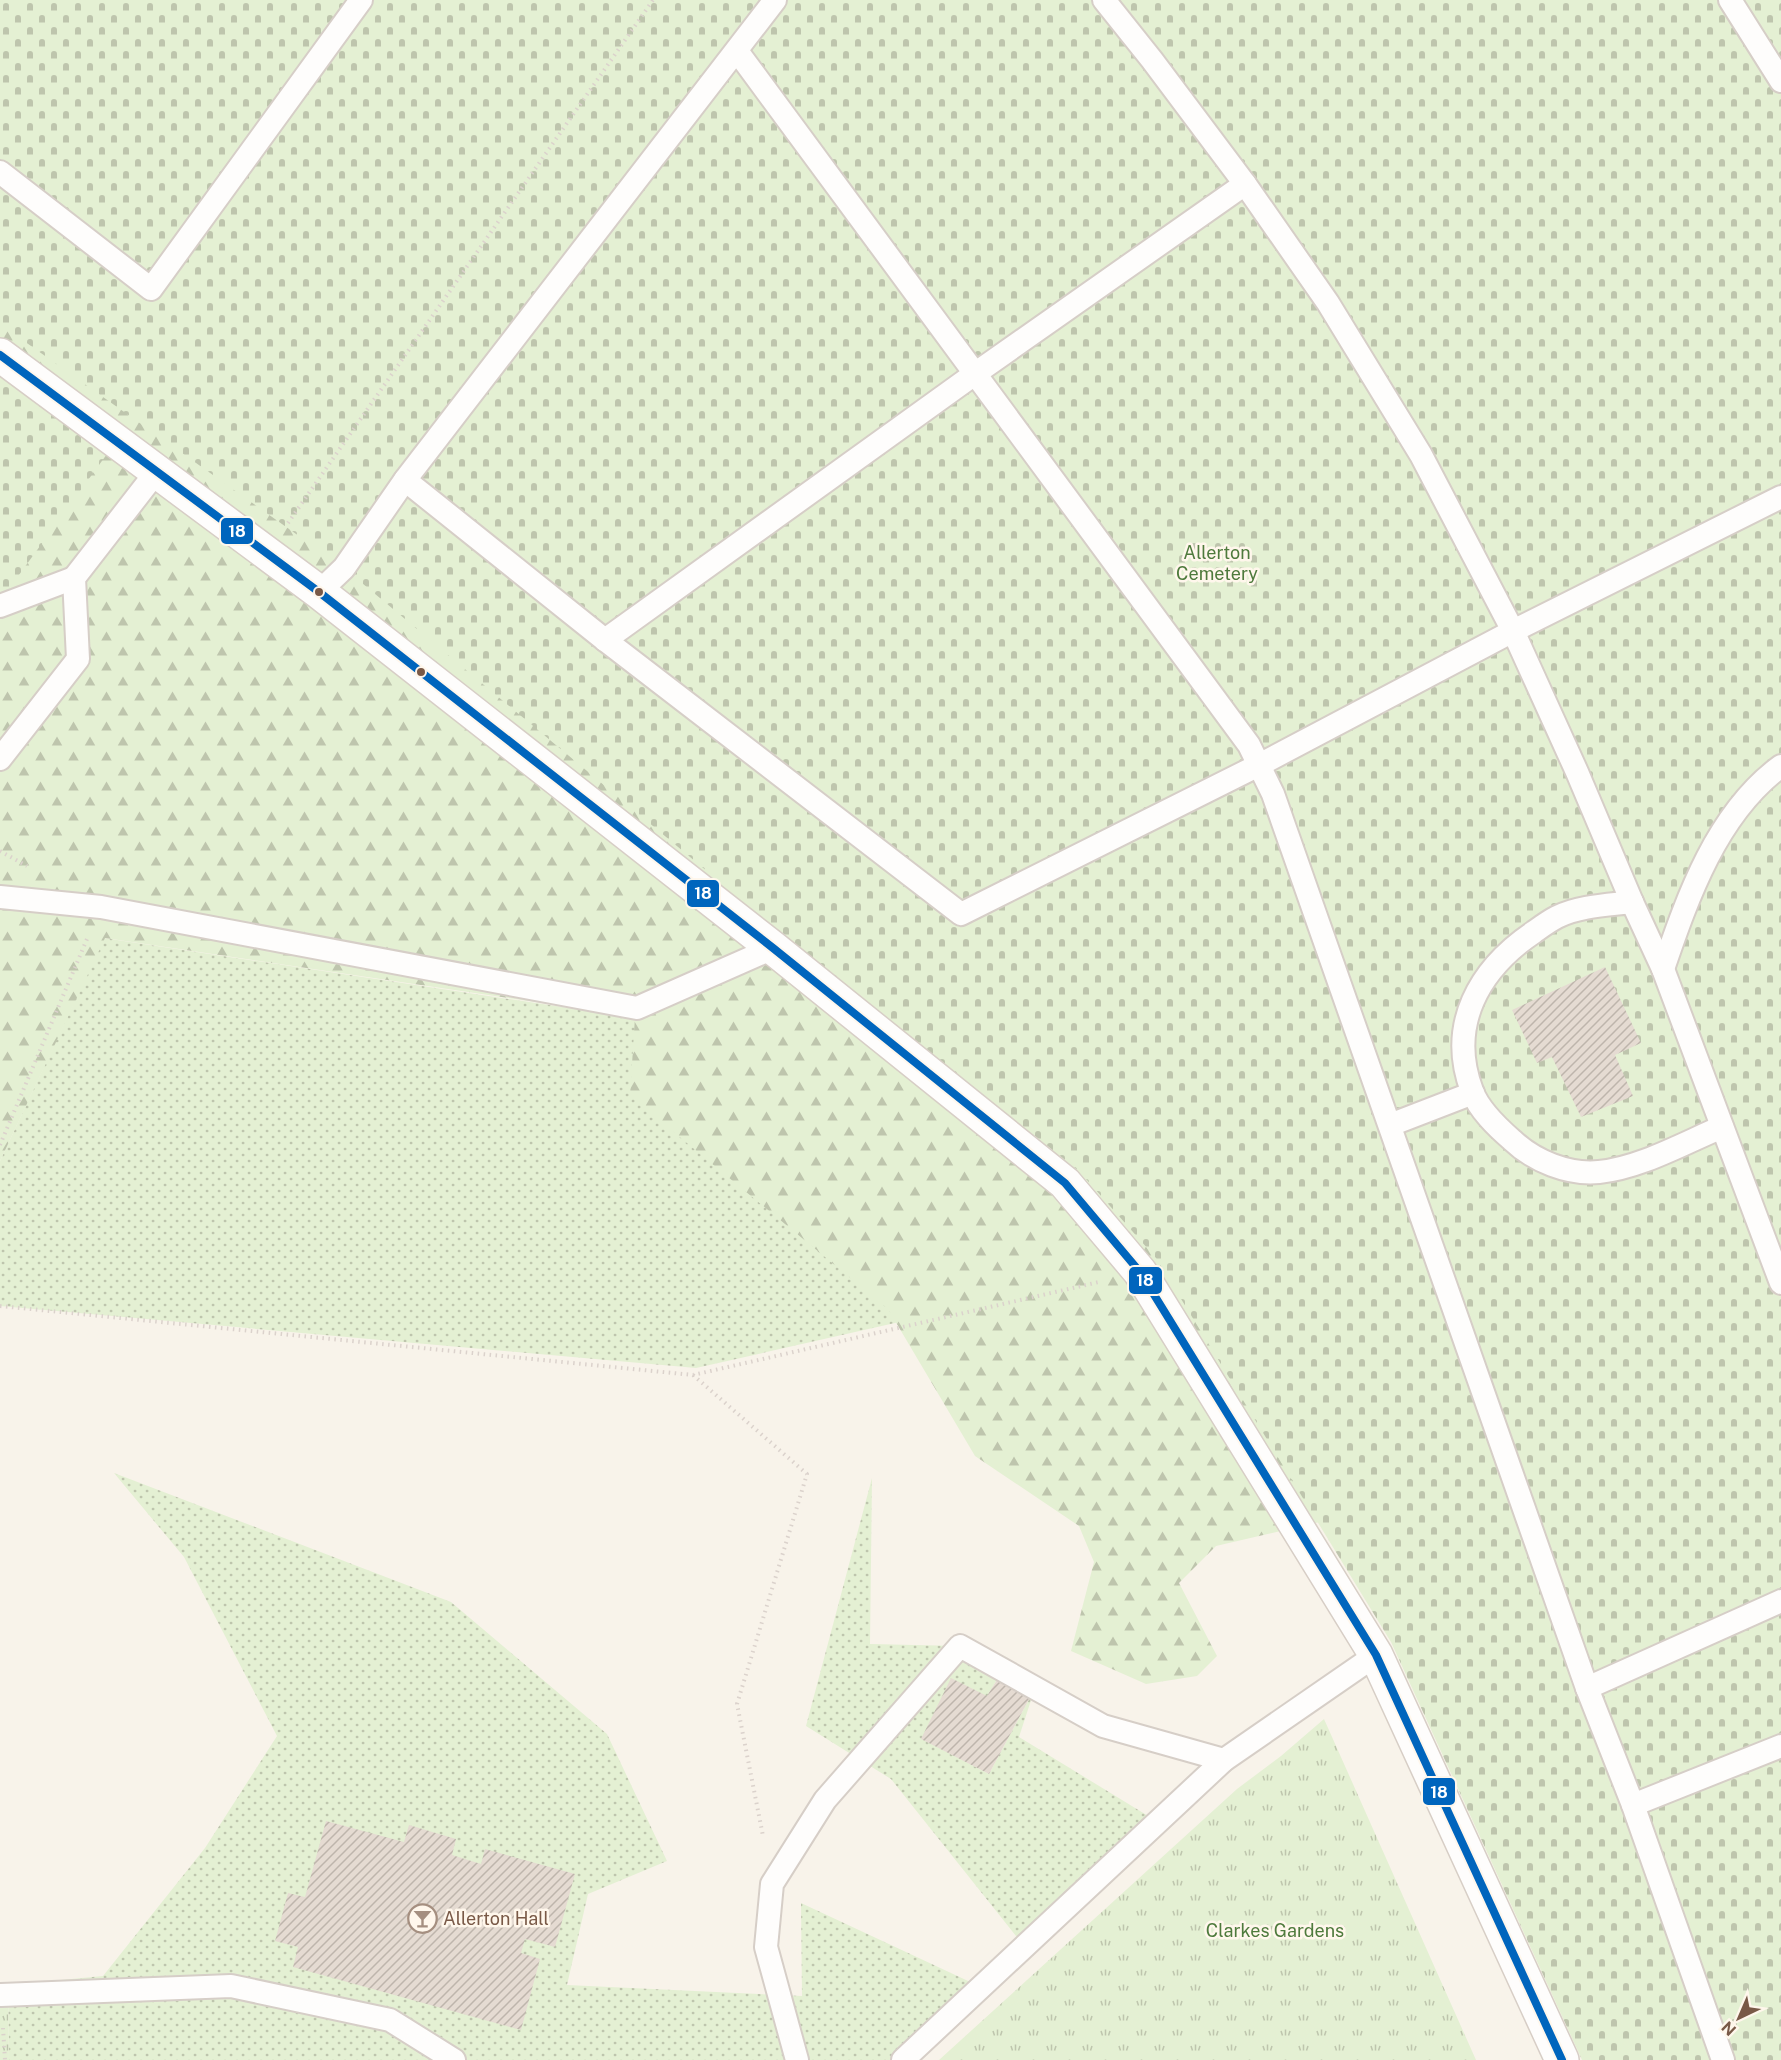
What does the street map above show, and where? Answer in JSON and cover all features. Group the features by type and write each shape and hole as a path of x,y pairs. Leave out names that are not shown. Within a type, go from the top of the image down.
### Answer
{"street":[{"path":"0,355 319,592 773,948 1065,1183 1140,1272 1376,1655 1562,2060"}],"lane":[{"path":"0,172 152,289 361,0"},
{"path":"319,592 344,568 405,480 775,0"},
{"path":"1104,0 1245,184 1328,303 1421,455 1513,631 1578,772 1632,902 1663,969 1781,1283"},
{"path":"1730,0 1781,81"},
{"path":"737,51 1249,745 1259,765 1273,794 1587,1688 1633,1805 1723,2060"},
{"path":"605,640 976,373 1245,184"},
{"path":"0,606 74,578 157,471"},
{"path":"405,480 605,640 961,914 1259,765 1513,631 1781,497"},
{"path":"0,759 78,659 74,578"},
{"path":"1663,969 1683,910 1714,846 1740,806 1781,766"},
{"path":"0,897 100,907 637,1008 773,948"},
{"path":"1632,902 1594,906 1557,916 1522,940 1498,961 1480,984 1464,1025 1464,1059 1473,1093 1493,1123 1520,1148 1547,1163 1576,1171 1598,1173 1628,1167 1722,1127"},
{"path":"1390,1125 1473,1093"},
{"path":"1587,1688 1781,1601"},
{"path":"797,2060 766,1947 772,1884 825,1800 960,1646 1103,1726 1224,1760"},
{"path":"903,2060 1224,1760 1376,1655"},
{"path":"1633,1805 1781,1746"},
{"path":"1,1995 231,1986 390,2020 454,2060"}],"path":[{"path":"263,550 285,526 653,0"},
{"path":"0,1145 100,907"},
{"path":"0,1306 693,1376 1140,1272"},
{"path":"693,1376 807,1474 737,1704 772,1884"}],"green space":[{"name":"Allerton Cemetery","path":"0,0 1781,0 1781,2060 1582,2060 1391,1642 1156,1258 1079,1171 787,938 344,568 0,324"},
{"path":"0,194 932,911 1363,1512 1216,1546 1179,1583 1217,1656 1197,1676 1146,1684 1071,1651 1094,1562 1079,1526 975,1456 888,1309 630,1096 635,1017 105,938 0,1161"},
{"path":"0,377 107,454 0,601"},
{"path":"104,938 635,1018 1130,1270 696,1368 0,1306 0,1161"},
{"path":"114,1473 451,1602 607,1734 667,1861 588,1894 567,1985 802,1996 801,1903 981,1987 903,2060 9,2060 8,1985 103,1976 205,1848 277,1736 184,1557"},
{"path":"872,1478 870,1644 960,1646 1003,1670 987,1696 922,1739 989,1774 1035,1688 1019,1737 1158,1822 1024,1946 891,1779 806,1726"},
{"name":"Clarkes Gardens","path":"1324,1719 1476,2060 939,2060 1237,1789 1281,1756"},
{"path":"0,1984 8,1985 9,2060 0,2060"}],"building":[{"path":"1605,967 1641,1043 1615,1055 1633,1096 1581,1117 1552,1057 1537,1063 1512,1010"},
{"path":"1003,1670 1035,1688 989,1774 921,1739 951,1678 987,1696"},
{"name":"Allerton Hall","path":"326,1821 404,1842 409,1825 456,1839 452,1855 481,1864 485,1849 575,1874 555,1947 525,1939 521,1953 540,1959 521,2030 293,1967 298,1947 275,1941 288,1893 305,1897"}],"transit line":[{"name":"18","path":"0,355 319,592 773,948 1065,1183 1140,1272 1376,1655 1562,2060"}],"place":[{"name":"Allerton Hall","path":"422,1918"}]}
